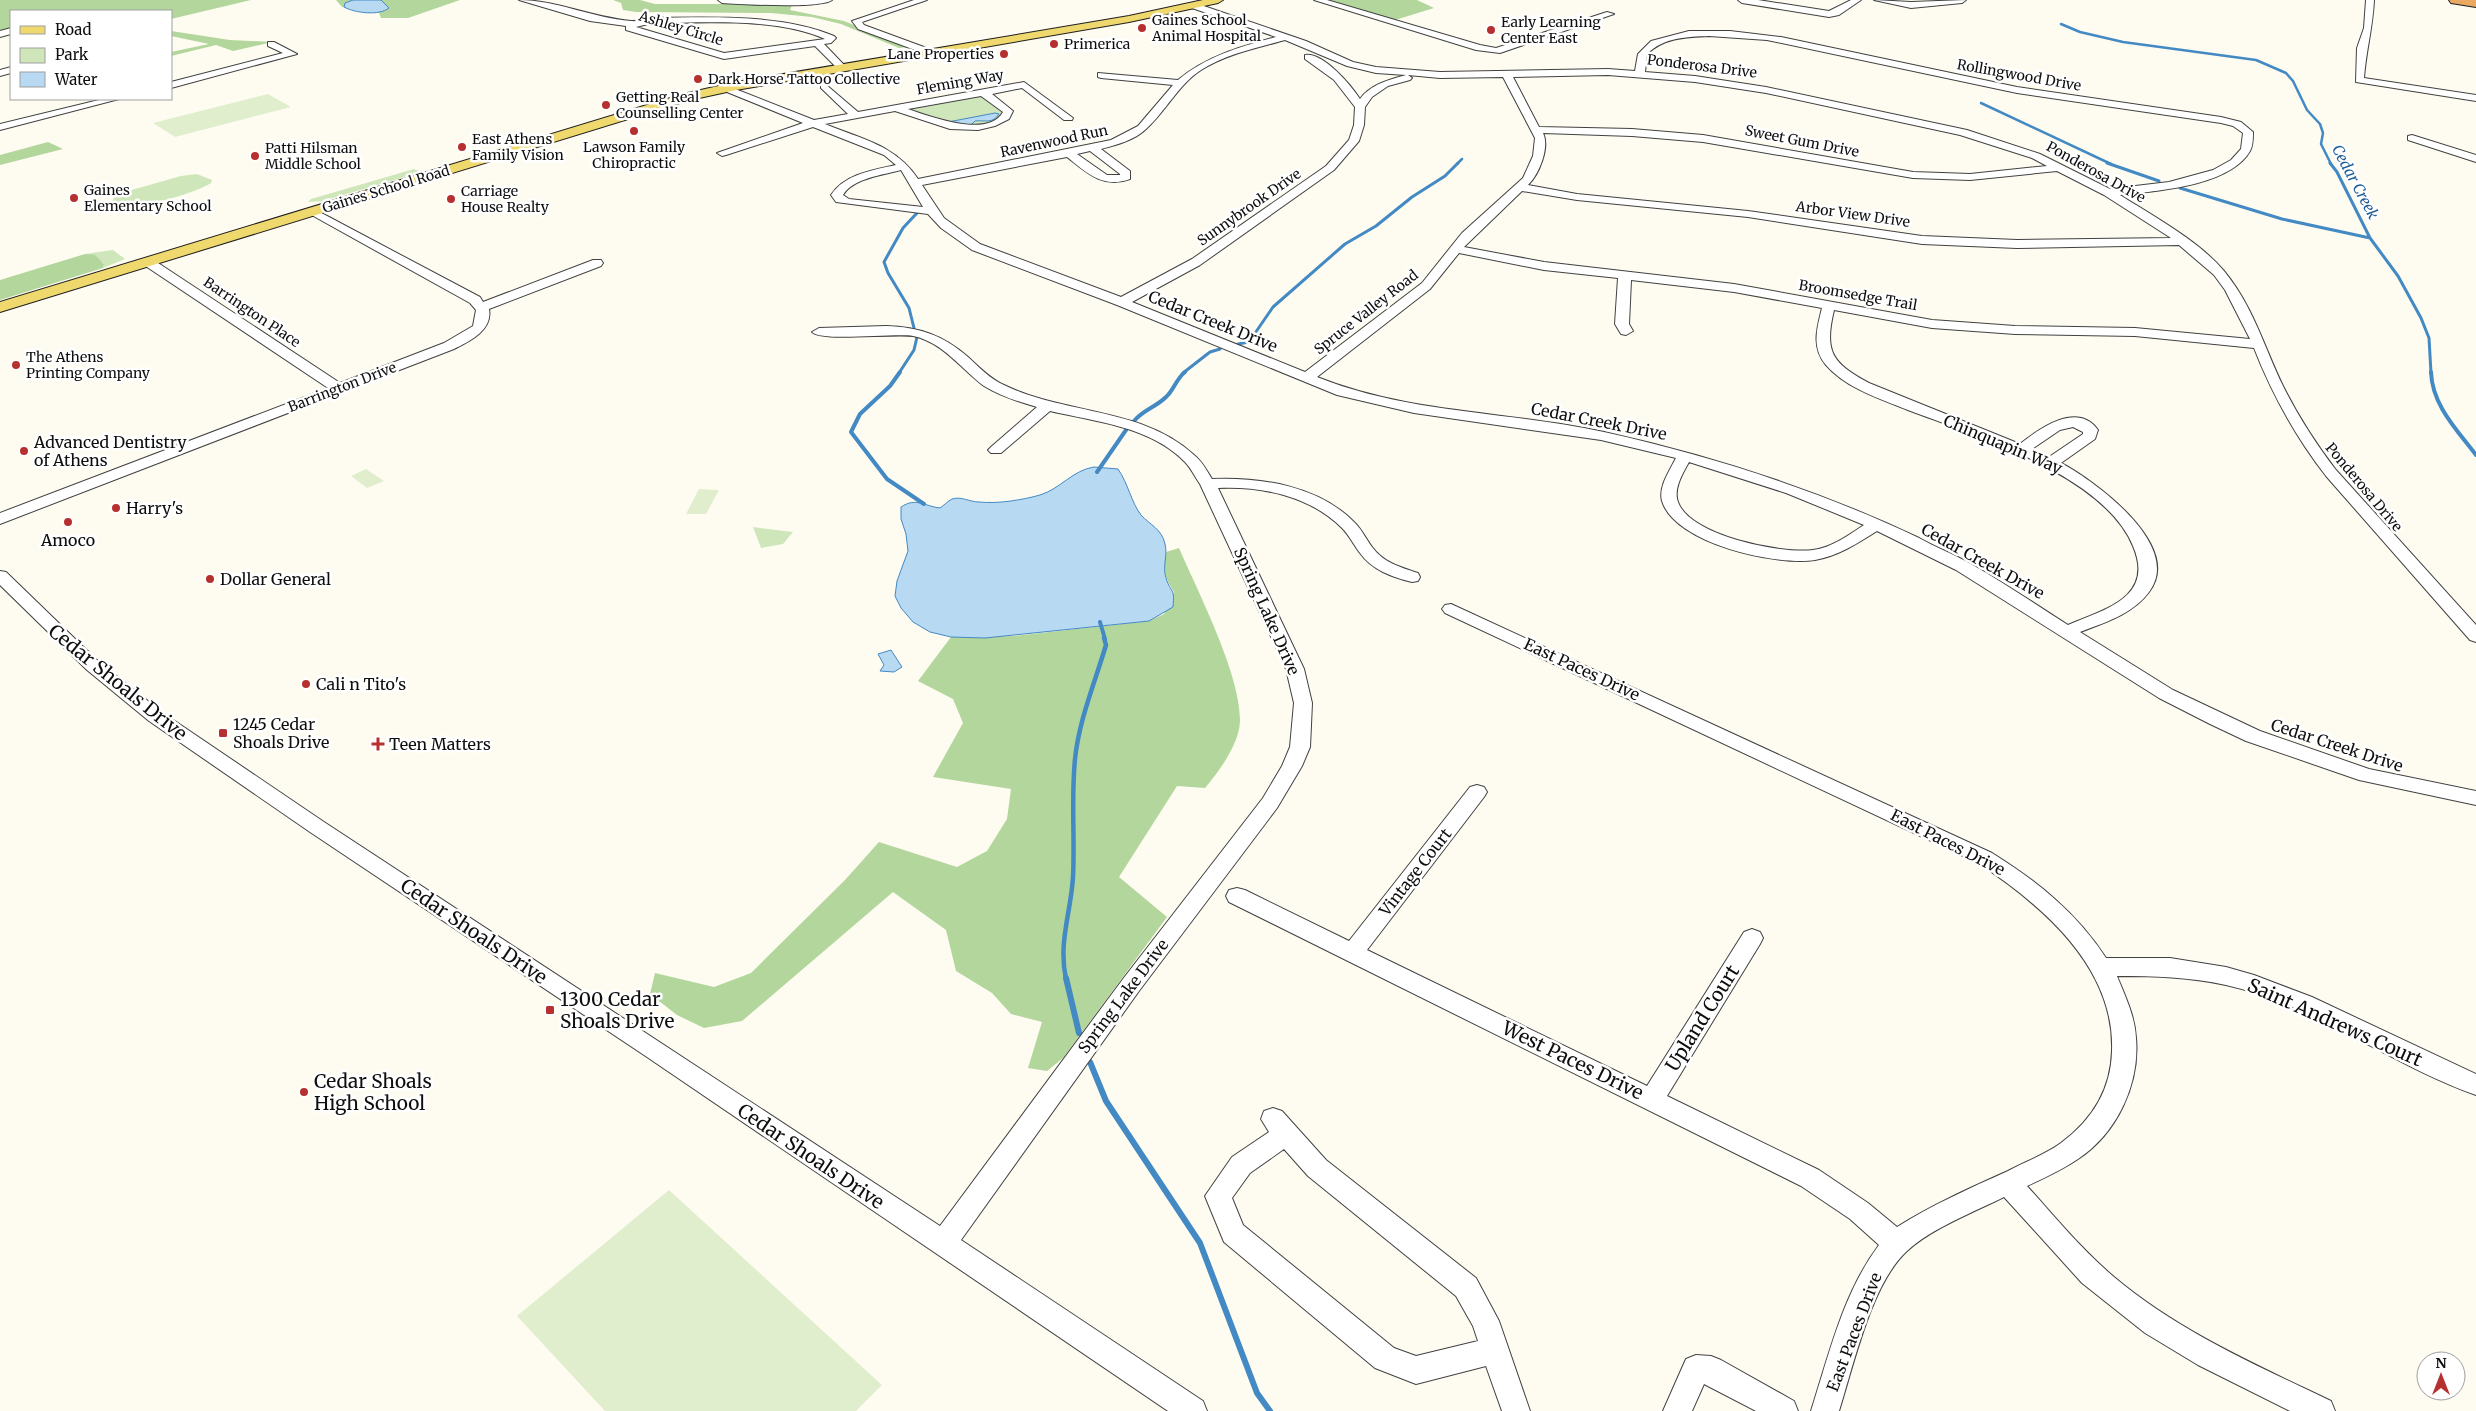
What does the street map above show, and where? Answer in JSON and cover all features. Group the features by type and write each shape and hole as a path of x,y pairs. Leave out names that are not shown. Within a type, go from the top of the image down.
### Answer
{"highway":[{"path":"2455,0 2476,3"}],"main road":[{"name":"Gaines School Road","path":"0,307 654,106 724,88 1178,10 1218,0"}],"street":[{"name":"Ashley Circle","path":"523,0 590,18 633,24 679,22 777,24 811,29 831,38 828,41"},
{"path":"722,0 828,0"},
{"path":"887,0 906,5"},
{"path":"923,0 858,20 857,24 930,52"},
{"path":"1318,0 1479,48 1497,51 1610,14"},
{"path":"1742,0 1820,14 1836,13 1858,0"},
{"path":"1878,0 1911,5 1962,0"},
{"path":"2370,0 2368,28 2362,48 2359,80 2476,98"},
{"name":"Ponderosa Drive","path":"1195,6 1284,37 1345,62 1376,70 1440,74 1582,71 1696,79 1766,90 1944,128 2003,144 2061,167 2108,193 2183,241 2218,272 2231,289 2250,322 2276,386 2312,448 2331,473 2476,636"},
{"path":"1178,10 1208,22"},
{"name":"Ashley Circle","path":"633,24 630,29 724,56 828,41"},
{"path":"1226,28 1294,51 1318,62 1342,80 1360,86 1385,84"},
{"name":"Rollingwood Drive","path":"1640,74 1642,56 1649,46 1656,42 1688,35 1740,34 1781,40 2017,90 2221,120 2237,124 2248,132 2249,144 2245,152 2233,164 2223,170 2177,184 2108,193"},
{"name":"Ravenwood Run","path":"916,182 1069,154 1126,138 1142,128 1180,83 1198,68 1215,59 1284,37"},
{"name":"Ashley Circle","path":"828,41 846,67"},
{"path":"817,42 846,67"},
{"path":"172,84 292,54 271,44"},
{"path":"1376,70 1391,77 1391,80 1368,95 1360,107 1342,80 1342,75 1346,72 1376,70"},
{"name":"Spruce Valley Road","path":"1306,378 1426,286 1477,224 1528,179 1538,156 1540,146 1538,130 1506,73"},
{"name":"Ponderosa Drive","path":"1385,84 1406,78 1440,74"},
{"path":"1101,75 1180,83"},
{"name":"Fleming Way","path":"813,124 1024,85 1068,118"},
{"path":"824,86 855,115"},
{"name":"Cedar Creek Drive","path":"724,88 881,149 895,157 916,182 931,211 956,235 976,247 1122,302 1306,378 1364,398 1404,407 1601,436 1685,456 1792,490 1876,524 1970,570 2068,630 2166,694 2195,710 2253,736 2366,775 2476,798"},
{"path":"895,108 958,128 987,125 1005,117 1008,111 983,92"},
{"path":"0,127 110,100"},
{"name":"Sunnybrook Drive","path":"1122,302 1196,262 1330,168 1354,141 1359,125 1360,107"},
{"path":"722,153 813,124"},
{"name":"Sweet Gum Drive","path":"1538,130 1628,132 1704,139 1880,171 1924,176 1984,177 2061,167"},
{"path":"2412,138 2476,159"},
{"path":"1069,154 1104,180 1120,180 1126,177 1126,173 1093,148"},
{"path":"904,166 850,182 839,190 837,195 840,200 849,202 931,211"},
{"name":"Arbor View Drive","path":"1520,187 1577,197 1723,210 1922,240 2007,244 2183,241"},
{"path":"312,211 475,300 482,307 596,263"},
{"name":"Broomsedge Trail","path":"1455,249 1536,265 1734,288 1945,325 2015,330 2135,332 2258,344"},
{"name":"Barrington Place","path":"148,262 338,388"},
{"path":"1625,275 1622,324 1626,331"},
{"name":"Chinquapin Way","path":"1829,306 1822,344 1830,362 1843,372 1891,398 2052,462 2090,485 2111,504 2134,531 2143,546 2150,567 2146,585 2129,603 2068,630"},
{"name":"Barrington Drive","path":"0,519 461,340 470,335 482,322 484,315 482,307"},
{"name":"Spring Lake Drive","path":"819,332 888,330 925,335 947,346 974,371 998,388 1047,406 1124,424 1168,440 1190,456 1199,467 1208,484 1295,669 1303,703 1304,727 1300,747 1292,766 1270,803 1131,985 942,1244"},
{"path":"996,450 1047,406"},
{"path":"2022,450 2063,422 2082,424 2091,430 2090,436 2052,462"},
{"path":"1685,456 1671,482 1669,493 1671,504 1677,514 1691,525 1736,546 1772,554 1813,556 1844,545 1876,524"},
{"path":"1208,484 1258,485 1276,488 1306,498 1322,506 1348,525 1378,563 1412,577"},
{"name":"Cedar Shoals Drive","path":"0,576 93,666 156,717 317,827 655,1050 1193,1411"},
{"name":"East Paces Drive","path":"1451,609 1985,858 2026,886 2059,914 2084,942 2101,967 2118,1003 2127,1044 2125,1068 2118,1091 2106,1114 2092,1132 2070,1150 2008,1183 1937,1217 1896,1243 1869,1284 1825,1411"},
{"name":"Vintage Court","path":"1352,952 1477,792"},
{"name":"West Paces Drive","path":"1237,896 1810,1178 1859,1211 1896,1243"},
{"name":"Upland Court","path":"1652,1099 1752,938"},
{"name":"Saint Andrews Court","path":"2101,967 2170,967 2226,976 2254,984 2304,1004 2476,1085"},
{"path":"1496,1350 1416,1370 1384,1358 1233,1232 1218,1196 1241,1165 1280,1126 1318,1168 1466,1287 1485,1321 1496,1350 1516,1411"},
{"path":"2008,1183 2070,1253 2104,1285 2136,1310 2196,1350 2321,1411"},
{"path":"1677,1411 1696,1369 1711,1370 1784,1411"}],"green space":[{"path":"0,0 251,0 172,19 172,10 10,10 10,30 0,33"},
{"path":"336,0 460,0 408,18 381,18 379,13 342,7"},
{"path":"613,0 640,0 655,4 792,5 790,10 844,21 908,47 899,48 841,24 812,17 771,13 636,12 623,10 621,3"},
{"path":"1324,0 1417,0 1434,8 1395,20"},
{"path":"172,31 230,40 273,42 233,51 216,45 172,56 172,52 209,44 172,36"},
{"path":"268,94 291,107 175,137 153,123"},
{"path":"981,94 1004,112 1003,117 977,125 953,124 905,108"},
{"path":"48,142 63,149 0,165 0,155"},
{"path":"414,169 419,171 418,173 323,201 308,202 311,199"},
{"path":"197,174 212,180 211,183 183,195 135,207 119,206 112,202 114,197 121,193 181,176"},
{"path":"113,250 125,259 103,268 104,263 85,254"},
{"path":"85,254 95,255 104,264 103,268 0,300 0,280"},
{"path":"366,469 384,481 367,488 351,476"},
{"path":"699,489 719,490 706,514 686,514"},
{"path":"753,527 793,532 783,544 761,548"},
{"path":"1179,548 1217,634 1234,681 1240,721 1239,730 1227,757 1205,788 1177,786 1119,877 1167,917 1063,1058 1047,1071 1028,1068 1042,1022 1011,1014 992,993 956,971 946,930 893,892 742,1021 704,1028 677,1015 650,994 655,973 714,987 751,973 845,880 879,842 957,867 987,851 1007,819 1011,789 933,777 963,723 953,699 918,681 951,637 1014,636 1149,621 1164,614 1174,592 1165,573 1166,552"},
{"path":"669,1190 882,1385 856,1411 605,1411 517,1316"}],"water":[{"path":"353,0 381,0 389,8 379,12 367,13 344,7 345,3"},
{"path":"995,113 999,114 994,119 975,121 971,125 948,122"},
{"path":"1094,467 1118,469 1141,515 1161,535 1166,548 1165,574 1173,593 1173,607 1149,621 985,638 951,637 930,632 913,622 901,608 895,596 897,581 908,551 906,534 901,519 901,507 916,502 940,508 955,498 976,502 1002,502 1026,498 1054,489 1080,472"},
{"path":"891,650 902,667 894,672 880,671 884,665 878,654"}],"waterway":[{"name":"Cedar Creek","path":"2061,24 2080,32 2123,42 2256,60 2286,73 2293,81 2307,110 2320,124 2323,133 2321,144 2331,164"},
{"path":"1981,103 2111,164"},
{"path":"1238,344 1249,342 1273,307 1345,244 1376,226 1412,197 1445,176 1462,159"},
{"path":"2107,163 2159,181"},
{"name":"Cedar Creek","path":"2330,163 2337,172 2370,238"},
{"path":"2180,188 2282,219 2370,238"},
{"path":"914,328 909,308 888,273 884,262 903,228 917,213"},
{"name":"Cedar Creek","path":"2370,238 2398,276 2421,318 2429,338 2431,373"},
{"path":"899,373 914,350 917,337"},
{"path":"1183,373 1210,352 1220,349"},
{"path":"900,372 890,386 860,414 851,432 887,479 924,504"},
{"path":"1134,421 1166,397 1185,372"},
{"name":"Cedar Creek","path":"2431,372 2432,384 2441,406 2476,455"},
{"path":"1097,472 1126,430"},
{"path":"1100,622 1105,639"},
{"path":"1066,979 1063,953 1073,877 1073,788 1075,759 1084,716 1106,645 1104,638"},
{"path":"1066,978 1079,1033"},
{"path":"1090,1062 1106,1101 1200,1243 1257,1393 1270,1411"}],"place":[{"name":"Gaines School Animal Hospital","path":"1142,28"},
{"name":"Early Learning Center East","path":"1491,30"},
{"name":"Primerica","path":"1054,44"},
{"name":"Lane Properties","path":"1004,54"},
{"name":"Dark Horse Tattoo Collective","path":"698,79"},
{"name":"Getting Real Counselling Center","path":"606,105"},
{"name":"Lawson Family Chiropractic","path":"634,131"},
{"name":"East Athens Family Vision","path":"462,147"},
{"name":"Patti Hilsman Middle School","path":"255,156"},
{"name":"Gaines Elementary School","path":"74,198"},
{"name":"Carriage House Realty","path":"451,199"},
{"name":"The Athens Printing Company","path":"16,365"},
{"name":"Advanced Dentistry of Athens","path":"24,451"},
{"name":"Harry's","path":"116,508"},
{"name":"Amoco","path":"68,522"},
{"name":"Dollar General","path":"210,579"},
{"name":"Cali n Tito's","path":"306,684"},
{"name":"1245 Cedar Shoals Drive","path":"223,733"},
{"name":"Teen Matters","path":"378,744"},
{"name":"1300 Cedar Shoals Drive","path":"550,1010"},
{"name":"Cedar Shoals High School","path":"304,1092"}]}
